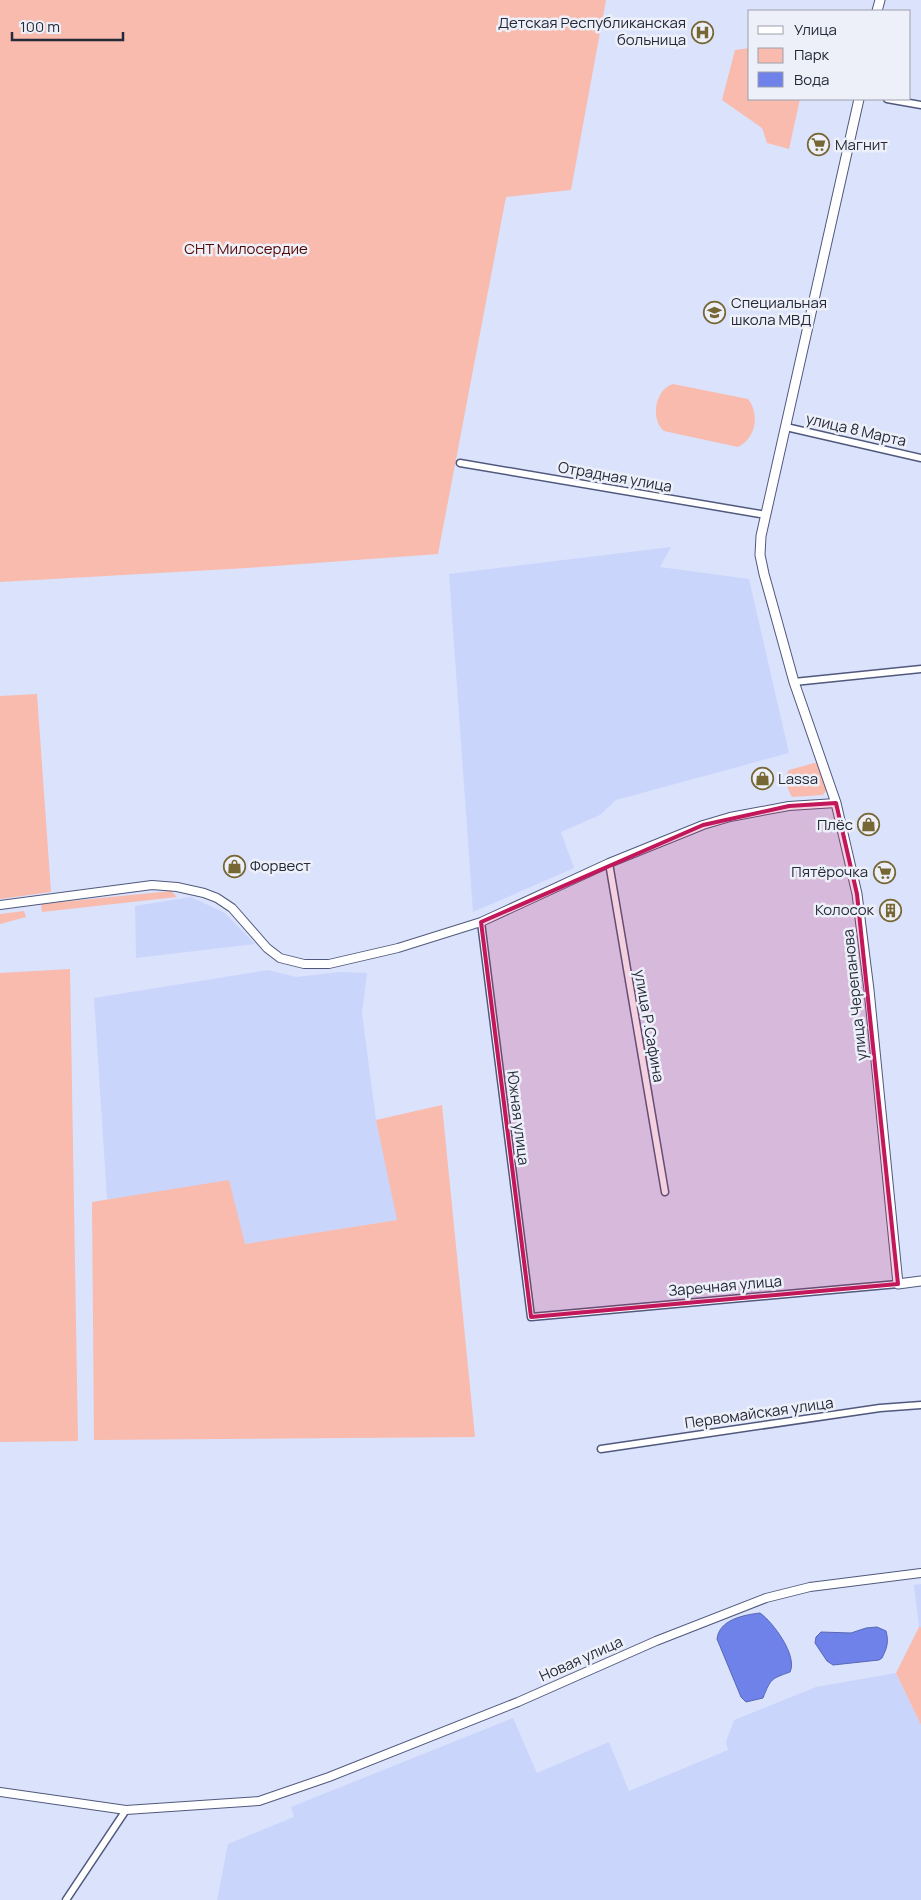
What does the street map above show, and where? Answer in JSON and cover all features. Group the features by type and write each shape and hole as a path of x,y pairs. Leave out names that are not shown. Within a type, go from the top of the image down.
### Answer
{"main road":[{"name":"улица Черепанова","path":"859,100 760,546 761,564 794,682 836,803 859,904 898,1284"},
{"name":"Заречная улица","path":"898,1284 921,1281"}],"street":[{"path":"893,100 921,105"},
{"name":"улица 8 Марта","path":"786,427 921,458"},
{"name":"Отрадная улица","path":"460,463 766,515"},
{"path":"794,682 921,669"},
{"path":"0,904 152,885 177,887 204,893 217,898 232,908 267,948 280,958 304,964 329,964 398,948 481,922 609,863 687,830 730,817 789,806 836,803"},
{"name":"улица Р.Сафина","path":"609,863 665,1192"},
{"name":"Южная улица","path":"481,922 531,1317"},
{"name":"Заречная улица","path":"531,1317 898,1284"},
{"name":"Первомайская улица","path":"601,1449 880,1408 921,1404"},
{"name":"Новая улица","path":"0,1792 126,1810 259,1801 321,1780 518,1702 656,1641 766,1598 810,1587 921,1573"},
{"path":"66,1900 126,1810"}],"highlighted area":[{"path":"836,803 857,894 898,1284 531,1317 481,922 703,825 789,806"}],"shaded area":[{"path":"671,547 660,567 749,579 789,753 616,800 600,815 561,832 574,868 473,912 449,574"},
{"path":"191,897 225,913 255,944 136,958 135,906"},
{"path":"268,970 296,977 340,972 367,973 362,1013 376,1120 398,1220 245,1244 131,1197 107,1199 94,998"},
{"path":"921,1584 921,1627 919,1627 914,1585"},
{"path":"896,1673 921,1725 921,1900 217,1900 228,1844 294,1817 291,1807 513,1718 537,1773 609,1742 629,1791 728,1750 726,1742 734,1720 816,1687"}],"green space":[{"name":"СНТ Милосердие","path":"0,0 606,0 571,190 506,197 438,554 247,568 0,582"},
{"path":"748,48 748,100 800,100 789,149 767,143 762,128 722,100 735,50"},
{"path":"673,384 748,399 752,405 755,418 749,438 738,447 664,431 657,419 656,405 662,392"},
{"path":"37,694 51,892 0,899 0,696"},
{"path":"814,763 819,764 827,789 823,795 792,797 786,784 787,773 789,770"},
{"path":"171,891 177,897 42,912 41,904"},
{"path":"24,911 26,917 0,924 0,914"},
{"path":"70,969 78,1441 0,1442 0,973"},
{"path":"442,1105 475,1437 94,1440 92,1202 229,1180 245,1244 397,1220 376,1120"},
{"path":"919,1627 921,1627 921,1725 896,1673"}],"water":[{"path":"760,1613 783,1640 791,1657 792,1665 790,1672 772,1680 763,1698 746,1702 741,1697 717,1639 722,1627 727,1623 739,1617"},
{"path":"877,1627 886,1631 887,1638 885,1651 879,1660 833,1665 827,1661 815,1643 816,1637 821,1632 851,1633"}],"place":[{"name":"Детская Республиканская больница","path":"702,32"},
{"name":"Магнит","path":"819,145"},
{"name":"Специальная школа МВД","path":"715,312"},
{"name":"Lassa","path":"762,779"},
{"name":"Плёс","path":"869,825"},
{"name":"Форвест","path":"234,866"},
{"name":"Пятёрочка","path":"884,872"},
{"name":"Колосок","path":"890,910"}]}
